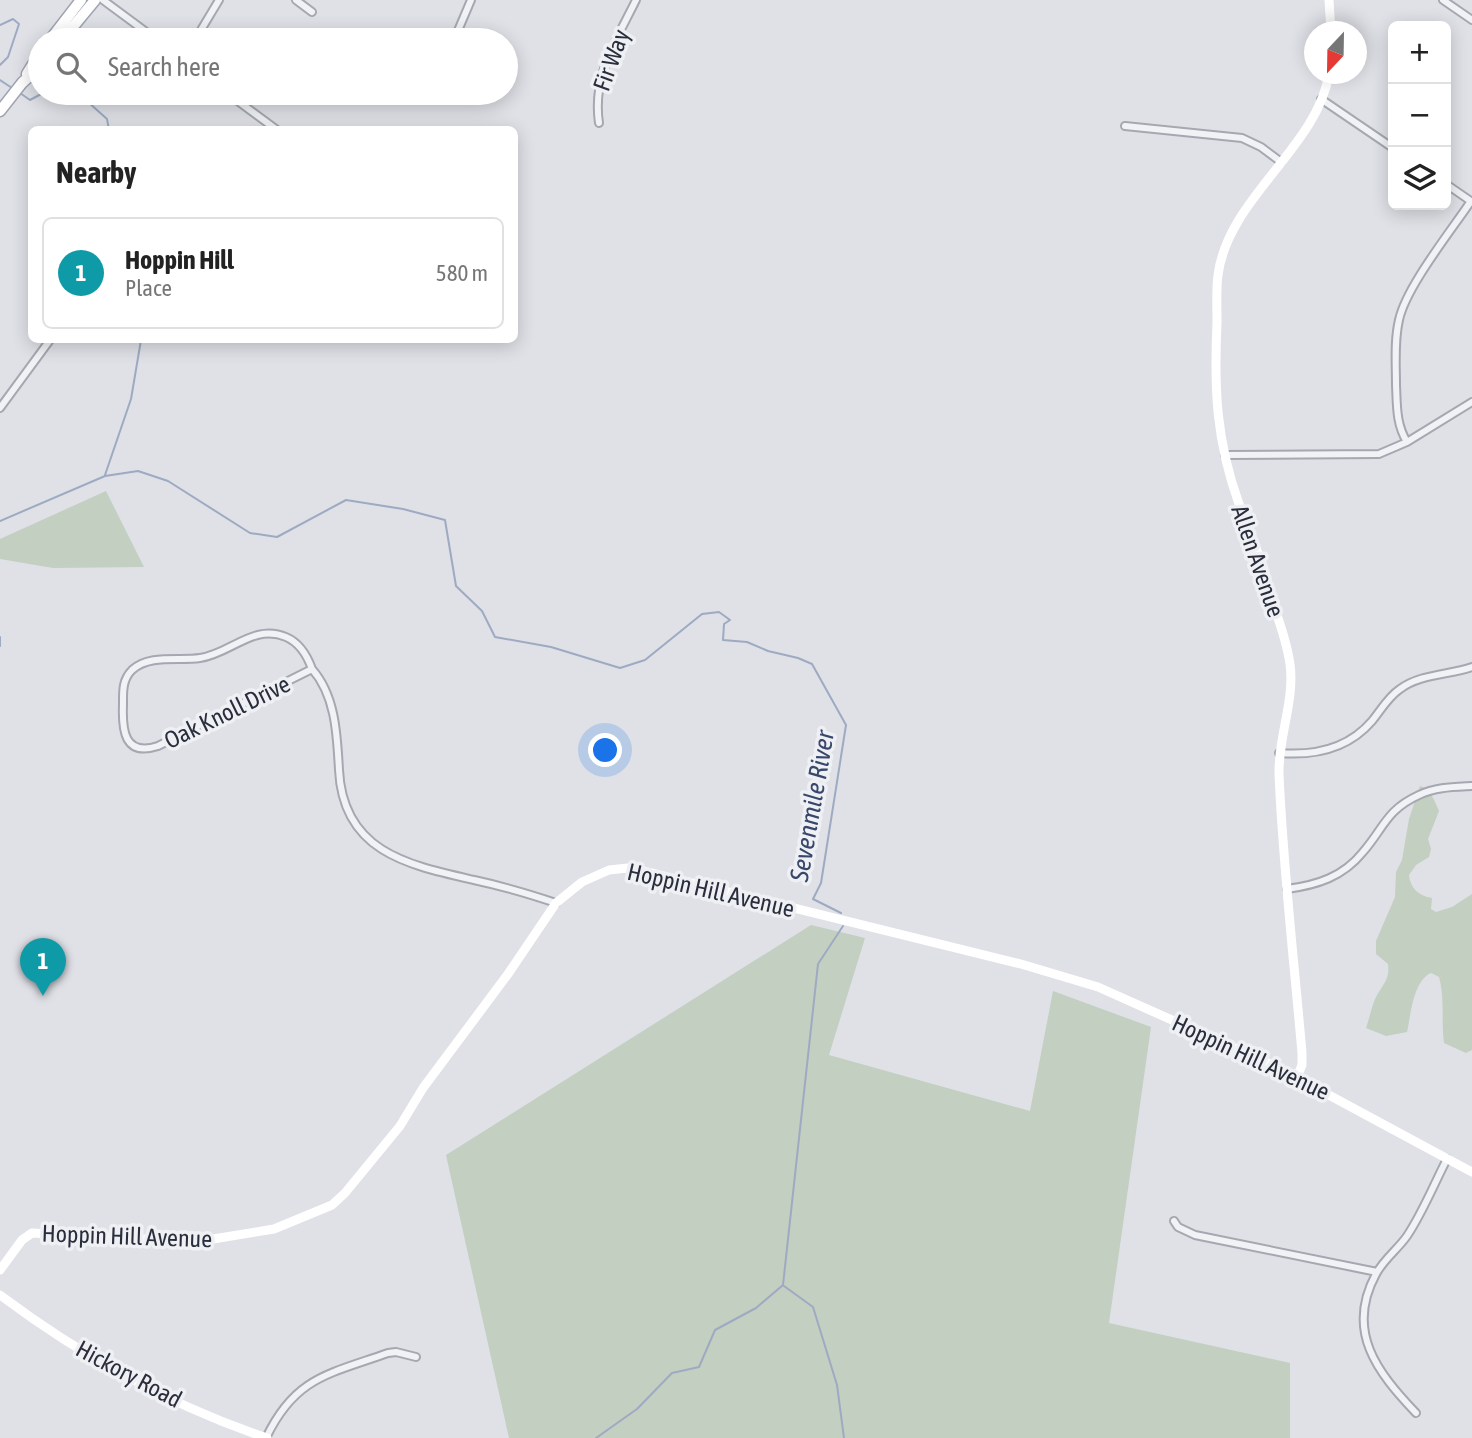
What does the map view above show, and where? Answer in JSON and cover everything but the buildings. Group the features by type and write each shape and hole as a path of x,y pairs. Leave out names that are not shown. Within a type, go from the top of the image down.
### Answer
{"main road":[{"path":"59,28 81,0"},
{"path":"72,28 95,0"},
{"path":"22,83 28,73"},
{"path":"0,110 28,77"}],"street":[{"path":"103,0 141,28"},
{"path":"202,28 219,0"},
{"path":"296,0 312,12"},
{"path":"459,28 471,0"},
{"name":"Fir Way","path":"599,122 596,99 601,74 636,0"},
{"path":"1329,0 1330,21"},
{"path":"1443,0 1472,20"},
{"name":"Allen Avenue","path":"1297,1077 1302,1065 1302,1053 1287,889 1279,753 1290,689 1290,662 1265,573 1225,455 1216,406 1218,275 1232,233 1299,138 1321,99 1326,84"},
{"path":"1321,99 1392,147"},
{"path":"243,105 271,126"},
{"path":"1125,126 1242,138 1261,147 1281,162"},
{"path":"1407,442 1399,427 1397,410 1396,349 1399,319 1408,295 1471,201 1451,187"},
{"path":"0,408 48,343"},
{"path":"1225,455 1369,455 1388,452 1472,402"},
{"name":"Oak Knoll Drive","path":"312,669 150,749 134,746 128,742 124,733 124,683 129,673 142,664 208,656 252,636 267,633 284,636 296,644 307,657 326,691 333,714 339,775 350,817 373,845 412,864 524,892 556,903"},
{"path":"1279,753 1303,755 1328,750 1354,738 1402,687 1472,667"},
{"path":"1287,889 1316,884 1346,869 1365,850 1387,817 1414,797 1441,788 1472,786"},
{"name":"Hoppin Hill Avenue","path":"0,1270 25,1237 32,1233 179,1241 220,1239 274,1229 332,1205 352,1186 400,1126 422,1088 508,974 556,903 582,882 609,870 628,868 1062,975 1150,1009 1297,1077 1472,1172"},
{"path":"1416,1413 1383,1377 1369,1349 1365,1310 1369,1290 1377,1272 1408,1235 1447,1159"},
{"path":"1174,1221 1178,1227 1195,1235 1377,1272"},
{"name":"Hickory Road","path":"0,1295 63,1339 113,1368 193,1408 267,1438"},
{"path":"267,1438 286,1403 309,1383 388,1353 396,1352 416,1357"}],"green space":[{"path":"106,491 144,567 53,568 0,559 0,539"},
{"path":"1420,786 1430,793 1439,811 1428,839 1431,849 1429,857 1416,865 1409,875 1411,884 1419,893 1432,898 1431,909 1436,912 1452,907 1472,894 1472,1050 1466,1053 1444,1043 1441,985 1439,977 1431,973 1420,983 1417,990 1407,1032 1386,1036 1366,1028 1375,999 1388,973 1388,964 1376,954 1376,941 1395,897 1396,872 1402,860 1409,819"},
{"path":"811,925 865,938 829,1055 1030,1111 1053,991 1151,1027 1109,1323 1290,1363 1290,1438 509,1438 446,1155"}],"waterway":[{"name":"Sevenmile River","path":"0,25 13,19 19,24 8,57 0,65"},
{"name":"Sevenmile River","path":"0,80 12,88"},
{"name":"Sevenmile River","path":"20,93 28,99"},
{"name":"Sevenmile River","path":"91,105 107,119 108,126"},
{"name":"Sevenmile River","path":"105,475 131,399 140,343"},
{"name":"Sevenmile River","path":"0,521 105,476 138,471 168,481 250,533 277,537 346,500 403,509 445,520 456,586 482,611 495,637 551,647 620,668 645,660 702,614 719,612 730,620 724,624 723,640 747,642 812,664 846,725 821,883 813,899 841,913"},
{"path":"0,637 0,646"},
{"name":"Sevenmile River","path":"596,1438 637,1409 672,1373 699,1367 715,1330 756,1308 783,1285 818,964 843,926"},
{"path":"784,1286 813,1307 837,1385 844,1438"}],"place":[{"name":"Hoppin Hill","path":"43,996"}]}
